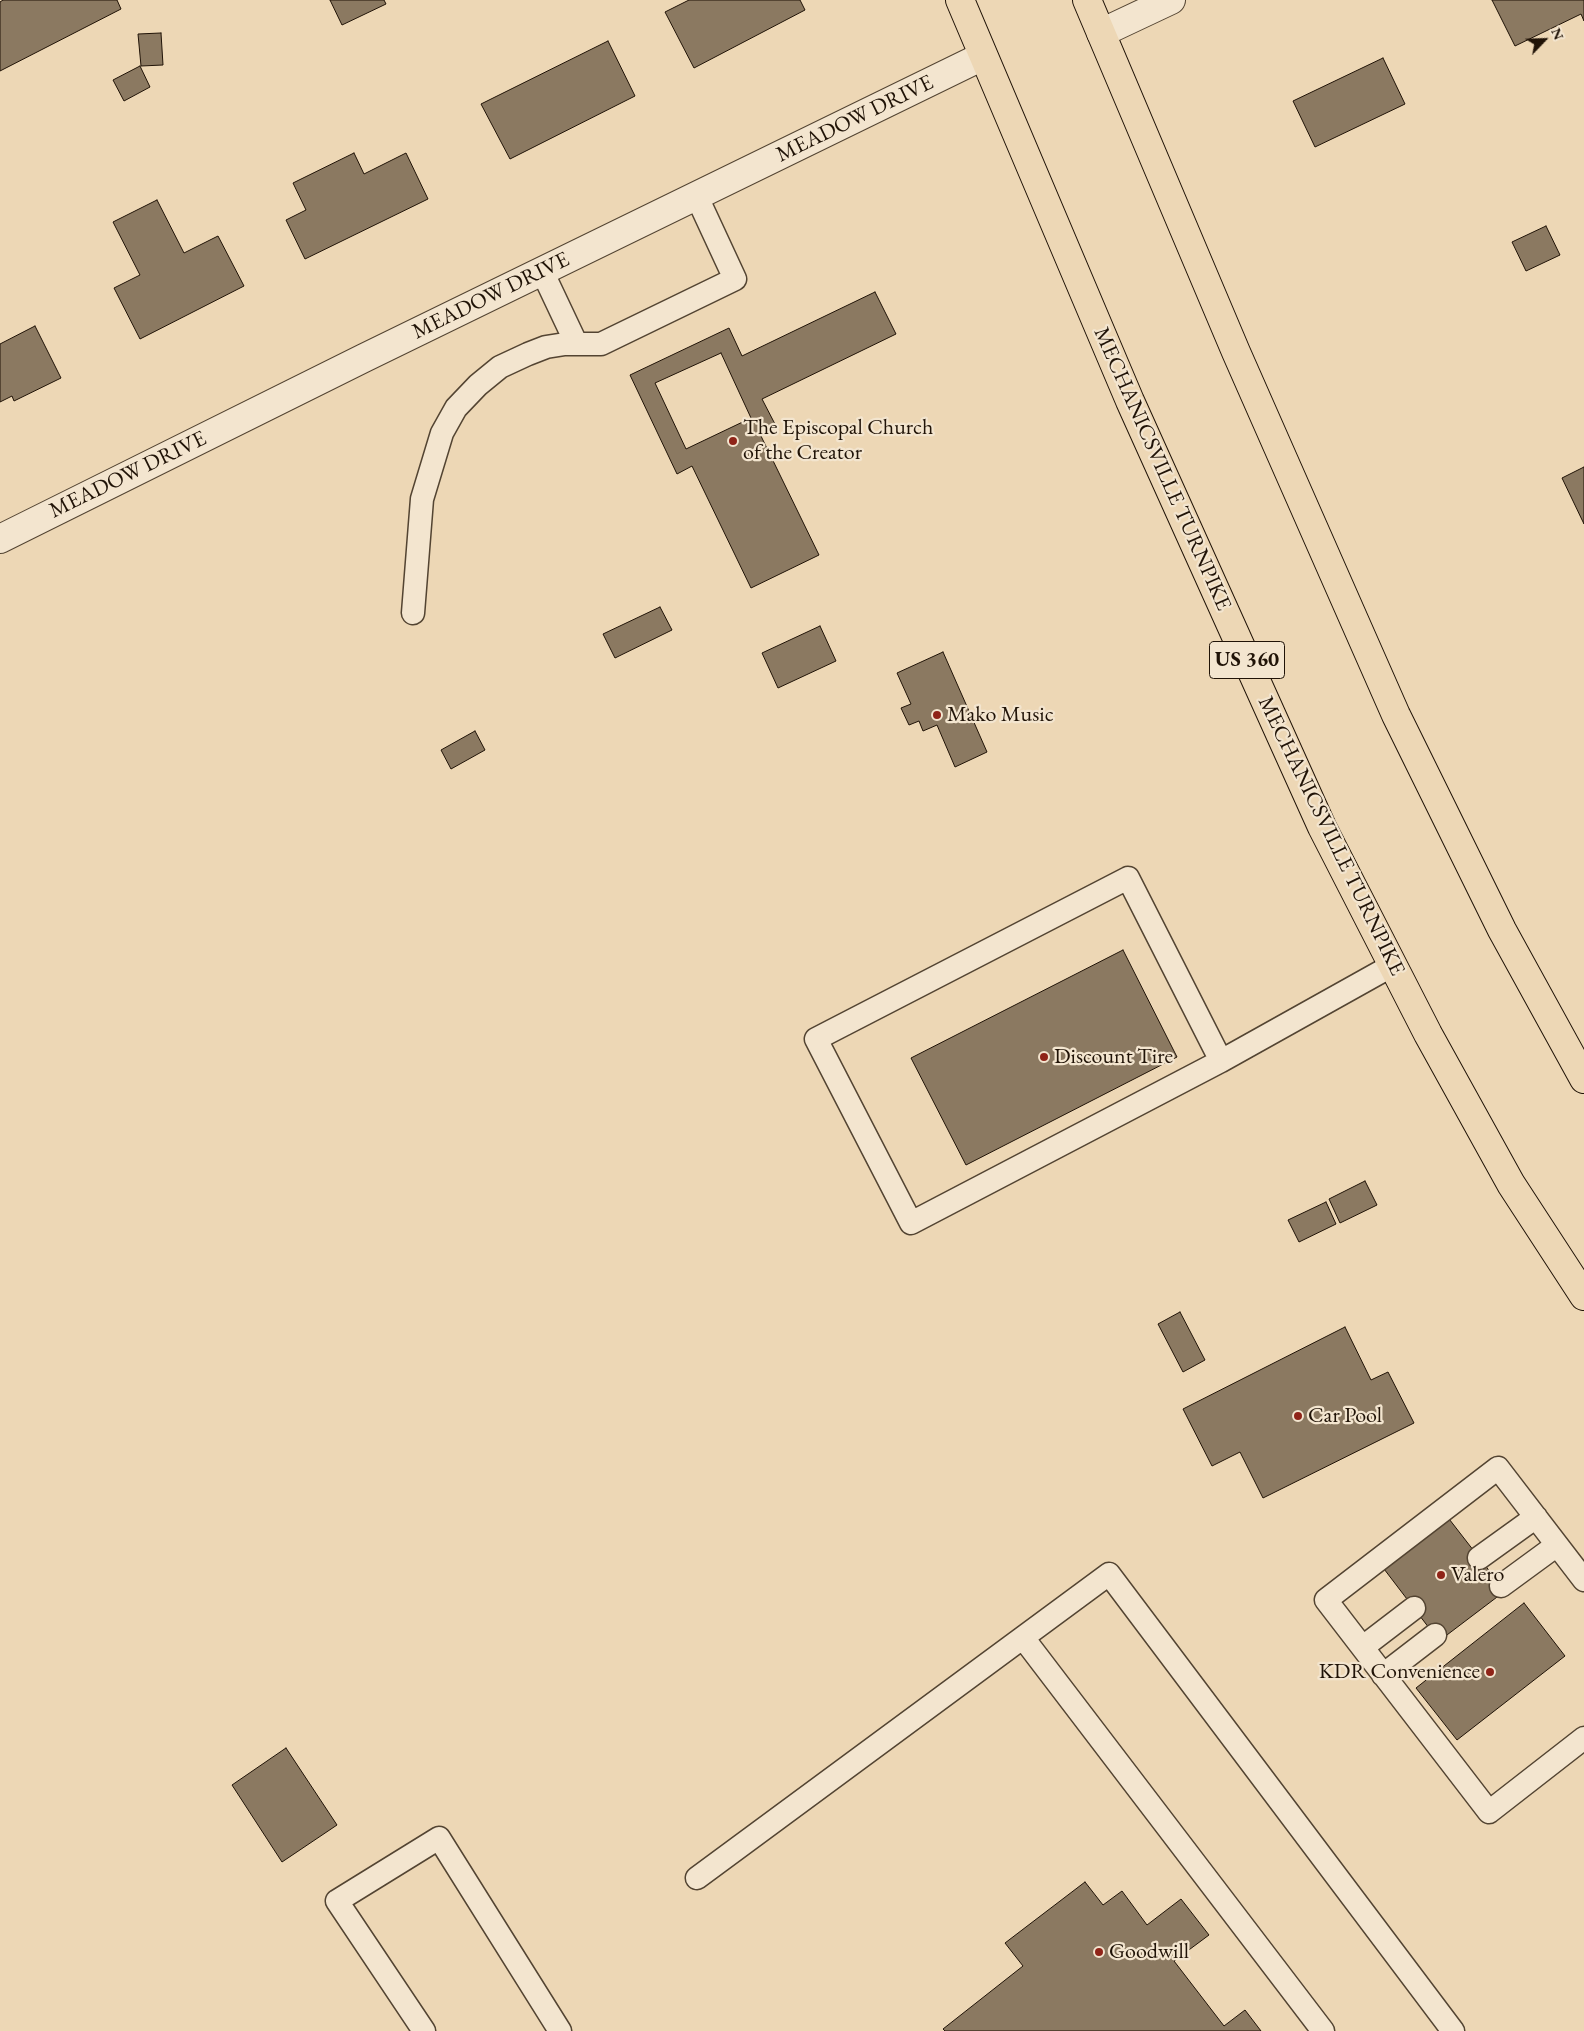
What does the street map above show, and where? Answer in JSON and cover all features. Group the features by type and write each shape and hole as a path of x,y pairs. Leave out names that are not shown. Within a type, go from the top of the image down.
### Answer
{"highway":[{"name":"MECHANICSVILLE TURNPIKE","path":"960,0 1130,401 1310,800 1428,1034 1511,1184 1584,1296"},
{"path":"1087,0 1236,352 1396,715 1502,930 1584,1079"}],"street":[{"path":"1101,33 1171,0"},
{"name":"MEADOW DRIVE","path":"0,539 542,271 983,56"}],"lane":[{"path":"413,614 422,499 442,433 456,408 478,385 500,367 546,347 576,343 601,344 735,280 697,197"},
{"path":"542,271 576,343"},
{"path":"1221,1061 1128,878 816,1039 911,1223 1221,1061 1393,965"},
{"path":"1584,1580 1498,1468 1326,1600 1489,1812 1584,1738"},
{"path":"1479,1558 1536,1517"},
{"path":"1500,1586 1557,1545"},
{"path":"697,1878 1024,1639 1109,1574 1453,2031"},
{"path":"1363,1647 1414,1608"},
{"path":"1384,1675 1435,1635"},
{"path":"1024,1639 1323,2031"},
{"path":"424,2031 337,1901 439,1838 560,2031"}],"building":[{"path":"3,0 117,0 121,9 0,71 0,2"},
{"path":"330,0 384,0 386,4 342,25"},
{"path":"689,0 800,0 805,10 694,68 665,12"},
{"path":"1492,0 1584,0 1584,21 1581,14 1515,46"},
{"path":"161,33 163,65 141,66 138,34"},
{"path":"608,41 635,96 510,159 481,104"},
{"path":"1383,58 1405,104 1315,147 1293,101"},
{"path":"140,66 150,87 124,101 113,80"},
{"path":"354,153 364,174 406,153 428,199 305,259 286,220 306,210 293,183"},
{"path":"157,200 184,253 218,236 244,286 140,339 114,288 140,275 113,222"},
{"path":"1546,226 1560,255 1526,271 1512,242"},
{"name":"The Episcopal Church of the Creator","path":"875,292 896,334 762,399 776,426 760,434 819,555 751,588 692,466 677,474 630,375 729,328 742,356","holes":["721,353 751,418 686,449 655,383"]},
{"path":"35,326 61,378 14,401 12,396 0,402 0,344"},
{"path":"1584,467 1584,524 1562,478"},
{"path":"660,607 672,630 615,658 603,634"},
{"path":"820,626 836,661 778,688 762,653"},
{"name":"Mako Music","path":"943,652 987,752 955,767 937,725 923,731 919,721 909,725 901,708 911,704 897,673"},
{"path":"475,731 485,750 451,769 441,750"},
{"name":"Discount Tire","path":"1123,950 1177,1057 966,1165 911,1058"},
{"path":"1365,1181 1377,1205 1340,1223 1329,1199"},
{"path":"1326,1202 1336,1224 1299,1242 1288,1220"},
{"path":"1180,1312 1205,1360 1183,1372 1158,1324"},
{"name":"Car Pool","path":"1345,1327 1371,1380 1388,1372 1414,1423 1263,1498 1240,1452 1212,1466 1183,1409"},
{"name":"Valero","path":"1446,1515 1505,1591 1439,1641 1381,1565"},
{"name":"KDR Convenience","path":"1524,1603 1565,1656 1457,1740 1416,1688"},
{"path":"286,1748 337,1825 282,1862 232,1785"},
{"name":"Goodwill","path":"1085,1882 1103,1905 1122,1891 1147,1925 1181,1899 1209,1935 1174,1961 1224,2026 1245,2010 1261,2031 945,2031 943,2029 1023,1966 1005,1943"}],"place":[{"name":"The Episcopal Church of the Creator","path":"733,441"},
{"name":"Mako Music","path":"937,715"},
{"name":"Discount Tire","path":"1044,1057"},
{"name":"Car Pool","path":"1298,1416"},
{"name":"Valero","path":"1441,1575"},
{"name":"KDR Convenience","path":"1490,1672"},
{"name":"Goodwill","path":"1099,1952"}]}
